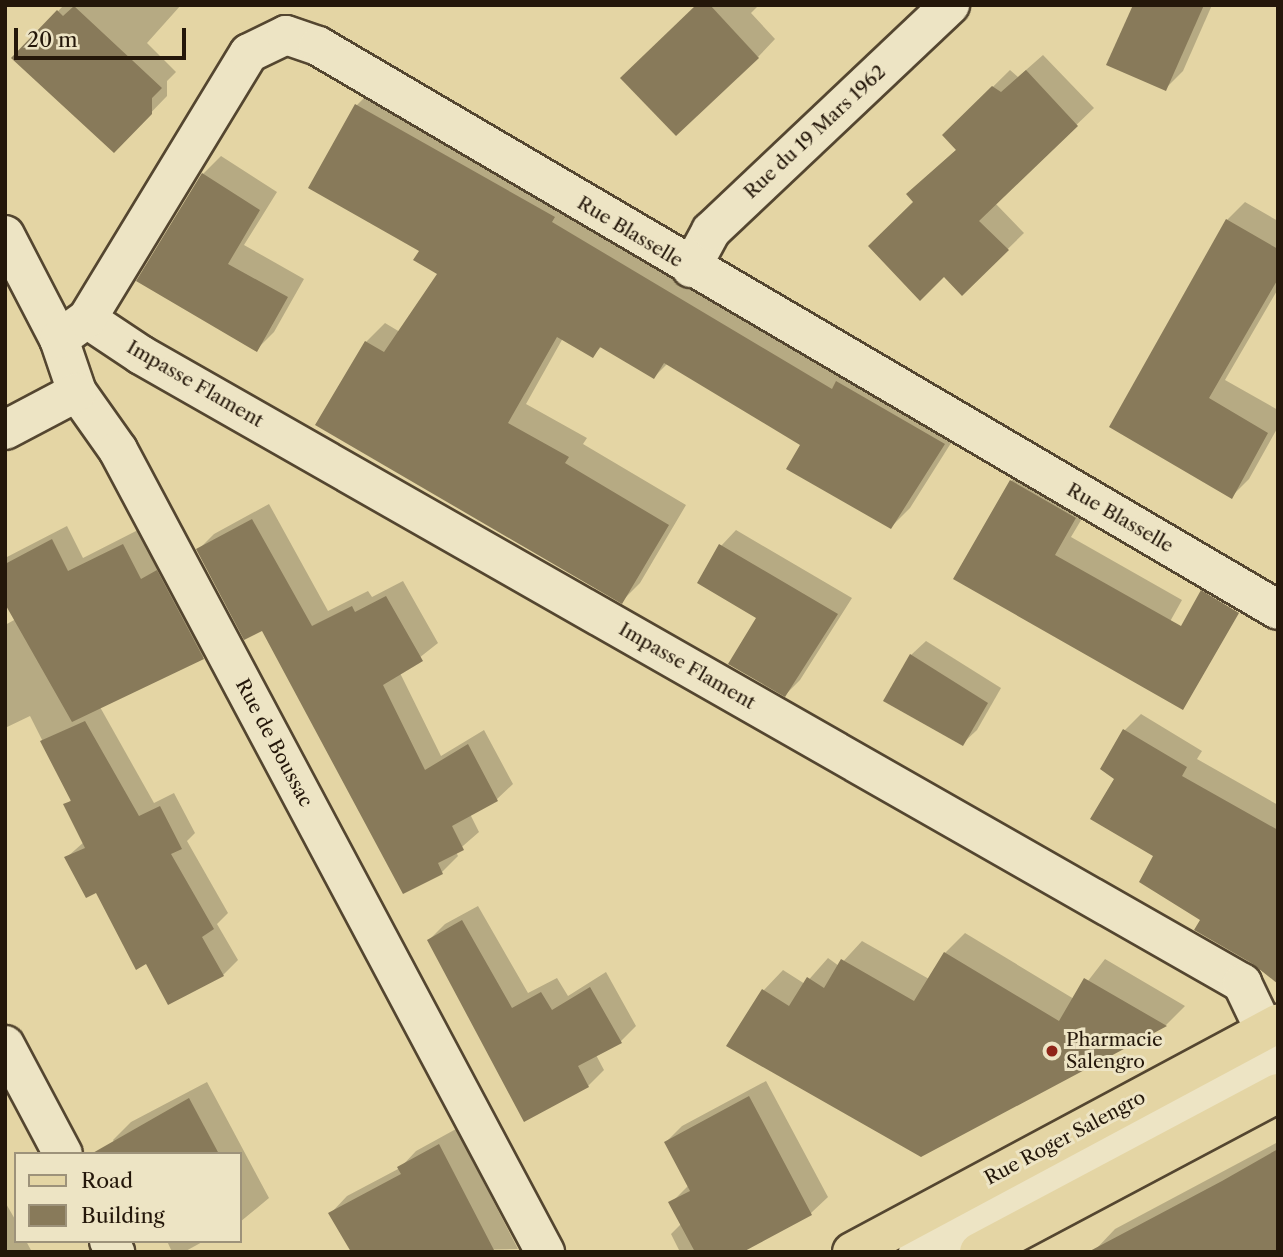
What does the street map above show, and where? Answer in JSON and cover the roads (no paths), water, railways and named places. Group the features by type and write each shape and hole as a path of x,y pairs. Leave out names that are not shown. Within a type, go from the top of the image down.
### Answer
{"main road":[{"name":"Rue Roger Salengro","path":"852,1252 1273,1038"},
{"path":"979,1252 1278,1093"}],"street":[{"name":"Rue du 19 Mars 1962","path":"691,268 711,231 950,5"},
{"name":"Rue Blasselle","path":"73,329 249,53 286,35 318,46 691,268 1278,610"},
{"name":"Rue de Boussac","path":"5,235 73,329 77,392 118,450 545,1252"},
{"name":"Impasse Flament","path":"73,329 153,362 1242,983 1273,1038"},
{"path":"5,430 77,392"},
{"path":"918,1252 1273,1038"},
{"path":"5,1045 62,1152"}],"place":[{"name":"Pharmacie Salengro","path":"1052,1051"}]}
